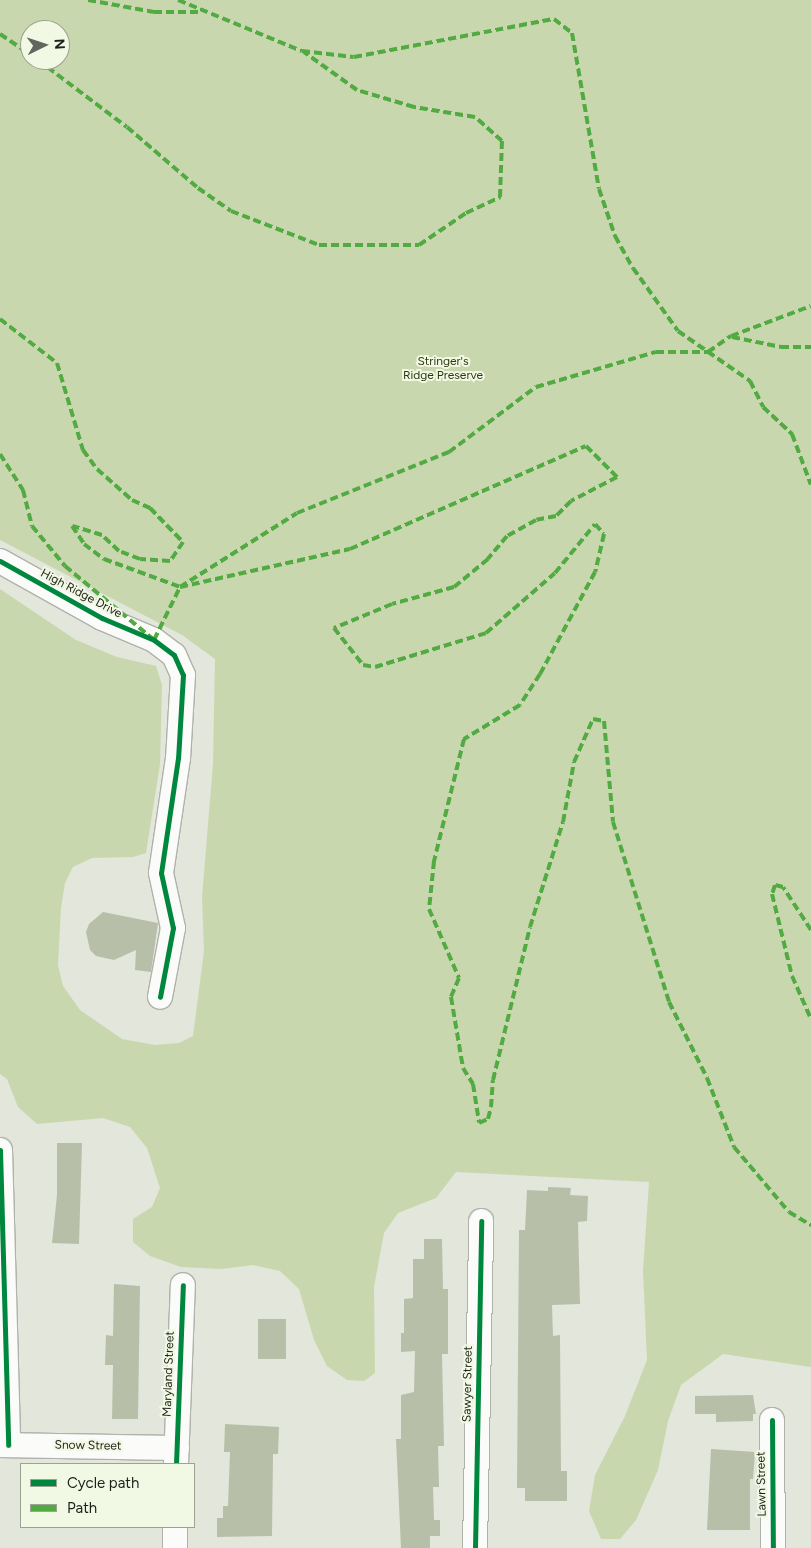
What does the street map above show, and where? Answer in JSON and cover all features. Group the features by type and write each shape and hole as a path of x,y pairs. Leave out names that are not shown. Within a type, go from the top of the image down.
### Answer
{"street":[{"name":"High Ridge Drive","path":"0,562 102,618 154,640 174,655 183,675 184,695 161,872 173,928 160,997"},
{"path":"0,1150 4,1445"},
{"name":"Sawyer Street","path":"474,1548 481,1221"},
{"name":"Maryland Street","path":"176,1456 183,1285"},
{"name":"Lawn Street","path":"772,1420 773,1548"},
{"name":"Snow Street","path":"4,1445 176,1456"},
{"path":"175,1528 175,1548"}],"green space":[{"name":"Stringer's Ridge Preserve","path":"0,0 811,0 811,1367 723,1354 681,1385 668,1421 658,1470 636,1520 620,1539 601,1539 589,1511 595,1475 625,1416 647,1360 643,1271 649,1182 456,1172 436,1198 398,1213 384,1233 374,1287 375,1373 364,1381 347,1380 327,1366 314,1340 299,1289 280,1271 253,1265 222,1269 181,1267 150,1256 133,1242 133,1219 152,1207 160,1188 147,1148 130,1127 103,1118 37,1124 18,1107 7,1079 0,1074 0,589 76,640 117,657 156,666 162,685 160,764 146,853 133,857 92,858 73,867 65,883 61,908 58,965 63,986 80,1010 122,1039 155,1045 179,1043 193,1036 204,951 202,897 213,764 215,659 182,635 0,540"}],"building":[{"path":"103,912 158,923 151,972 135,970 136,950 114,960 96,956 90,950 86,932 89,924"},
{"path":"57,1143 82,1143 79,1244 52,1243 57,1195"},
{"path":"548,1187 571,1188 570,1195 588,1196 587,1221 578,1222 580,1304 552,1305 553,1336 560,1335 561,1471 567,1471 567,1501 525,1501 525,1488 517,1488 519,1230 525,1230 527,1190 548,1191"},
{"path":"424,1239 442,1239 443,1289 448,1289 448,1354 442,1354 444,1446 438,1446 439,1487 433,1487 434,1520 440,1520 440,1536 430,1536 430,1548 401,1548 396,1439 401,1439 401,1395 414,1392 415,1351 401,1352 401,1333 404,1333 404,1299 413,1298 413,1259 424,1259"},
{"path":"114,1284 140,1286 138,1419 112,1419 113,1365 105,1365 106,1335 113,1336"},
{"path":"258,1319 286,1319 286,1359 258,1359"},
{"path":"753,1395 756,1414 753,1414 753,1421 716,1422 716,1414 695,1414 695,1396"},
{"path":"225,1424 279,1427 278,1454 273,1454 272,1536 217,1537 217,1518 223,1518 223,1506 228,1506 230,1452 224,1452"},
{"path":"711,1449 755,1452 753,1479 750,1479 750,1530 707,1530"}],"marked path":[{"path":"88,0 154,12 201,12"},
{"path":"178,0 302,51 354,57 554,19 572,33 599,189 615,236 633,268 678,331 750,381 763,407 792,434 811,485"},
{"path":"0,34 20,47"},
{"path":"51,70 127,127 198,188 231,211 319,245 419,245 466,213 500,197 502,141 475,117 414,107 357,90 304,52"},
{"path":"708,352 731,336 811,306"},
{"path":"0,319 57,363 83,450 97,469 132,500 150,508 183,542 170,561 140,559 119,551 102,535 72,526 84,544 104,559 180,587"},
{"path":"732,337 781,347 811,347"},
{"path":"0,454 23,490 32,526 65,566 154,640 180,587 297,513 449,452 536,387 656,352 708,352"},
{"path":"180,587 350,549 586,446 617,477 571,501 556,516 536,520 507,536 488,559 454,587 392,604 334,628 363,665 375,667 486,633 555,573 595,524 604,534 595,572 540,674 520,705 464,739 434,861 429,909 459,978 451,997 463,1068 473,1084 479,1123 488,1119 493,1080 530,927 563,822 574,762 593,719 604,721 613,822 669,1002 707,1078 734,1147 789,1212 811,1225"},
{"path":"811,930 783,887 775,885 772,894 792,976 811,1019"}],"cycle path":[{"path":"0,561 102,618 154,640 174,655 183,675 178,758 161,873 173,928 160,997"},
{"path":"0,1150 8,1445"},
{"path":"475,1548 481,1221"},
{"path":"176,1463 183,1285"},
{"path":"772,1420 773,1548"}]}
